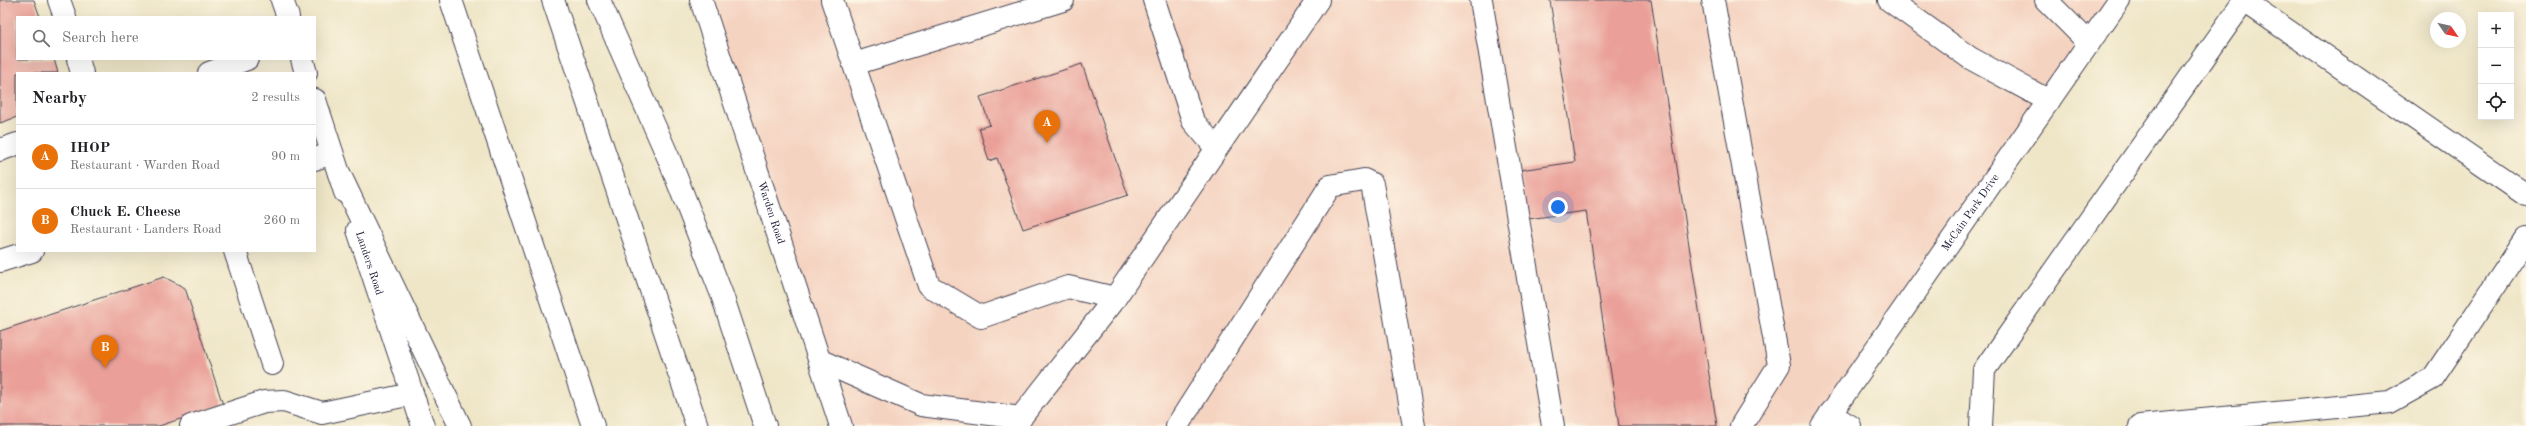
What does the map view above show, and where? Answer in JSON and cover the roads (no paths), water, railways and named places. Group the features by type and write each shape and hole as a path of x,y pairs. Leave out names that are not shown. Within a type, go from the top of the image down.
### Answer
{"main road":[{"path":"59,0 65,16"},
{"path":"282,0 288,16"},
{"path":"451,0 593,426"},
{"path":"553,0 697,426"},
{"path":"599,0 669,159 722,295 765,426"},
{"name":"Warden Road","path":"701,0 821,361 841,426"},
{"path":"832,0 929,286 981,317 1068,287 1115,298"},
{"path":"854,64 1063,0"},
{"path":"1154,0 1193,121 1216,148"},
{"path":"1000,426 1018,422 1115,298 1318,0"},
{"path":"1481,0 1553,426"},
{"path":"1713,0 1779,365 1741,426"},
{"path":"1889,0 1970,58 2049,101"},
{"path":"2046,0 2089,43"},
{"name":"McCain Park Drive","path":"1826,420 2119,0"},
{"path":"1981,426 1984,370 2243,0 2526,195"},
{"path":"78,60 82,72"},
{"path":"212,72 244,60"},
{"path":"302,60 306,72"},
{"name":"Landers Road","path":"316,106 324,156 339,173 423,426"},
{"path":"0,150 16,144"},
{"path":"339,173 460,426"},
{"path":"1177,426 1330,186 1364,180 1372,184 1414,426"},
{"path":"2140,426 2390,402 2433,378 2526,239"},
{"path":"0,261 29,252"},
{"path":"235,252 272,364"},
{"path":"821,361 921,405 1018,422"},
{"path":"191,426 264,402 284,401 308,418 322,413 412,394"},
{"path":"1826,420 1850,426"}],"place":[{"name":"IHOP","path":"1047,143"},
{"name":"Chuck E. Cheese","path":"105,368"}]}
